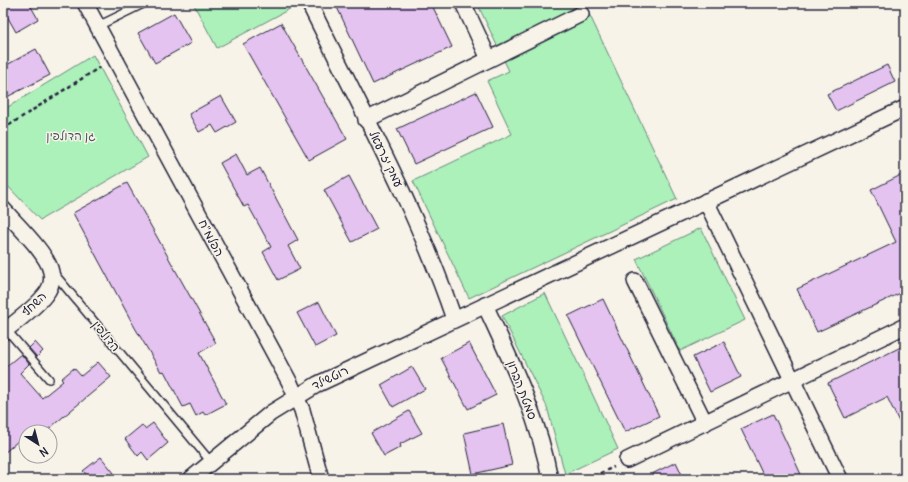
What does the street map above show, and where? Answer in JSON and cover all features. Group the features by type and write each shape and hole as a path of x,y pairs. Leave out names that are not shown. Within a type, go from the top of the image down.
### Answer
{"street":[{"name":"הפלמ\"ח","path":"85,3 296,396 310,437 321,479"},
{"name":"עמק יזרעאל","path":"309,3 420,232 454,320"},
{"path":"463,3 489,59"},
{"path":"366,120 581,14"},
{"name":"רוטשילד","path":"191,479 271,413 296,396 318,384 905,108"},
{"path":"706,201 840,479"},
{"name":"הדולפין","path":"3,209 41,253 50,268"},
{"name":"השחף","path":"5,331 44,297 51,283 50,268"},
{"path":"635,282 704,422"},
{"name":"סמטת הברון","path":"485,305 523,389 540,440 550,479"},
{"path":"627,460 905,326"}],"lane":[{"path":"98,26 145,3"},
{"name":"הדולפין","path":"50,268 211,462"},
{"path":"5,331 49,379"}],"path":[{"path":"3,129 114,58"},
{"path":"587,479 627,460"}],"green space":[{"path":"193,3 296,3 297,5 217,48"},
{"path":"477,3 584,3 677,199 469,298 413,181 512,134 487,81 509,71"},
{"name":"גן הדולפין","path":"93,55 148,157 40,220 3,181 3,110"},
{"path":"701,228 745,320 680,351 636,259"},
{"path":"545,293 618,449 565,474 547,407 502,316"}],"building":[{"path":"3,3 29,3 38,19 16,32 3,9"},
{"path":"335,3 431,3 452,47 373,84"},
{"path":"174,13 191,43 155,63 138,33"},
{"path":"281,23 347,139 309,160 243,44"},
{"path":"36,49 50,75 3,99 3,67"},
{"path":"887,65 895,82 836,111 827,94"},
{"path":"476,92 493,127 414,164 397,129"},
{"path":"221,96 236,122 217,133 212,125 199,132 189,114"},
{"path":"236,154 247,175 260,168 298,240 288,246 300,269 278,280 263,252 271,247 248,205 244,207 220,163"},
{"path":"905,173 905,291 817,332 797,289 896,242 871,190"},
{"path":"349,176 377,229 352,242 324,190"},
{"path":"127,183 216,343 199,353 226,404 205,415 203,412 196,416 190,404 183,407 164,371 161,372 134,326 73,213"},
{"path":"603,299 659,416 625,432 568,316"},
{"path":"319,302 336,336 315,347 297,313"},
{"path":"35,342 43,351 37,357 29,348"},
{"path":"724,342 741,377 710,392 693,357"},
{"path":"469,343 496,395 468,409 441,358"},
{"path":"905,345 905,434 887,397 845,418 828,383"},
{"path":"21,354 29,364 20,373 42,398 63,381 61,379 74,368 81,376 98,362 111,377 55,424 18,424 18,441 3,454 3,369"},
{"path":"412,367 425,389 393,407 381,385"},
{"path":"409,411 422,433 400,444 401,447 384,456 371,433"},
{"path":"773,414 803,479 765,479 741,429"},
{"path":"153,423 168,443 148,460 142,452 138,456 125,439 142,425 145,429"},
{"path":"503,424 512,465 473,474 464,433"},
{"path":"101,457 114,473 105,479 91,479 83,471"},
{"path":"676,462 684,479 642,479"}]}
